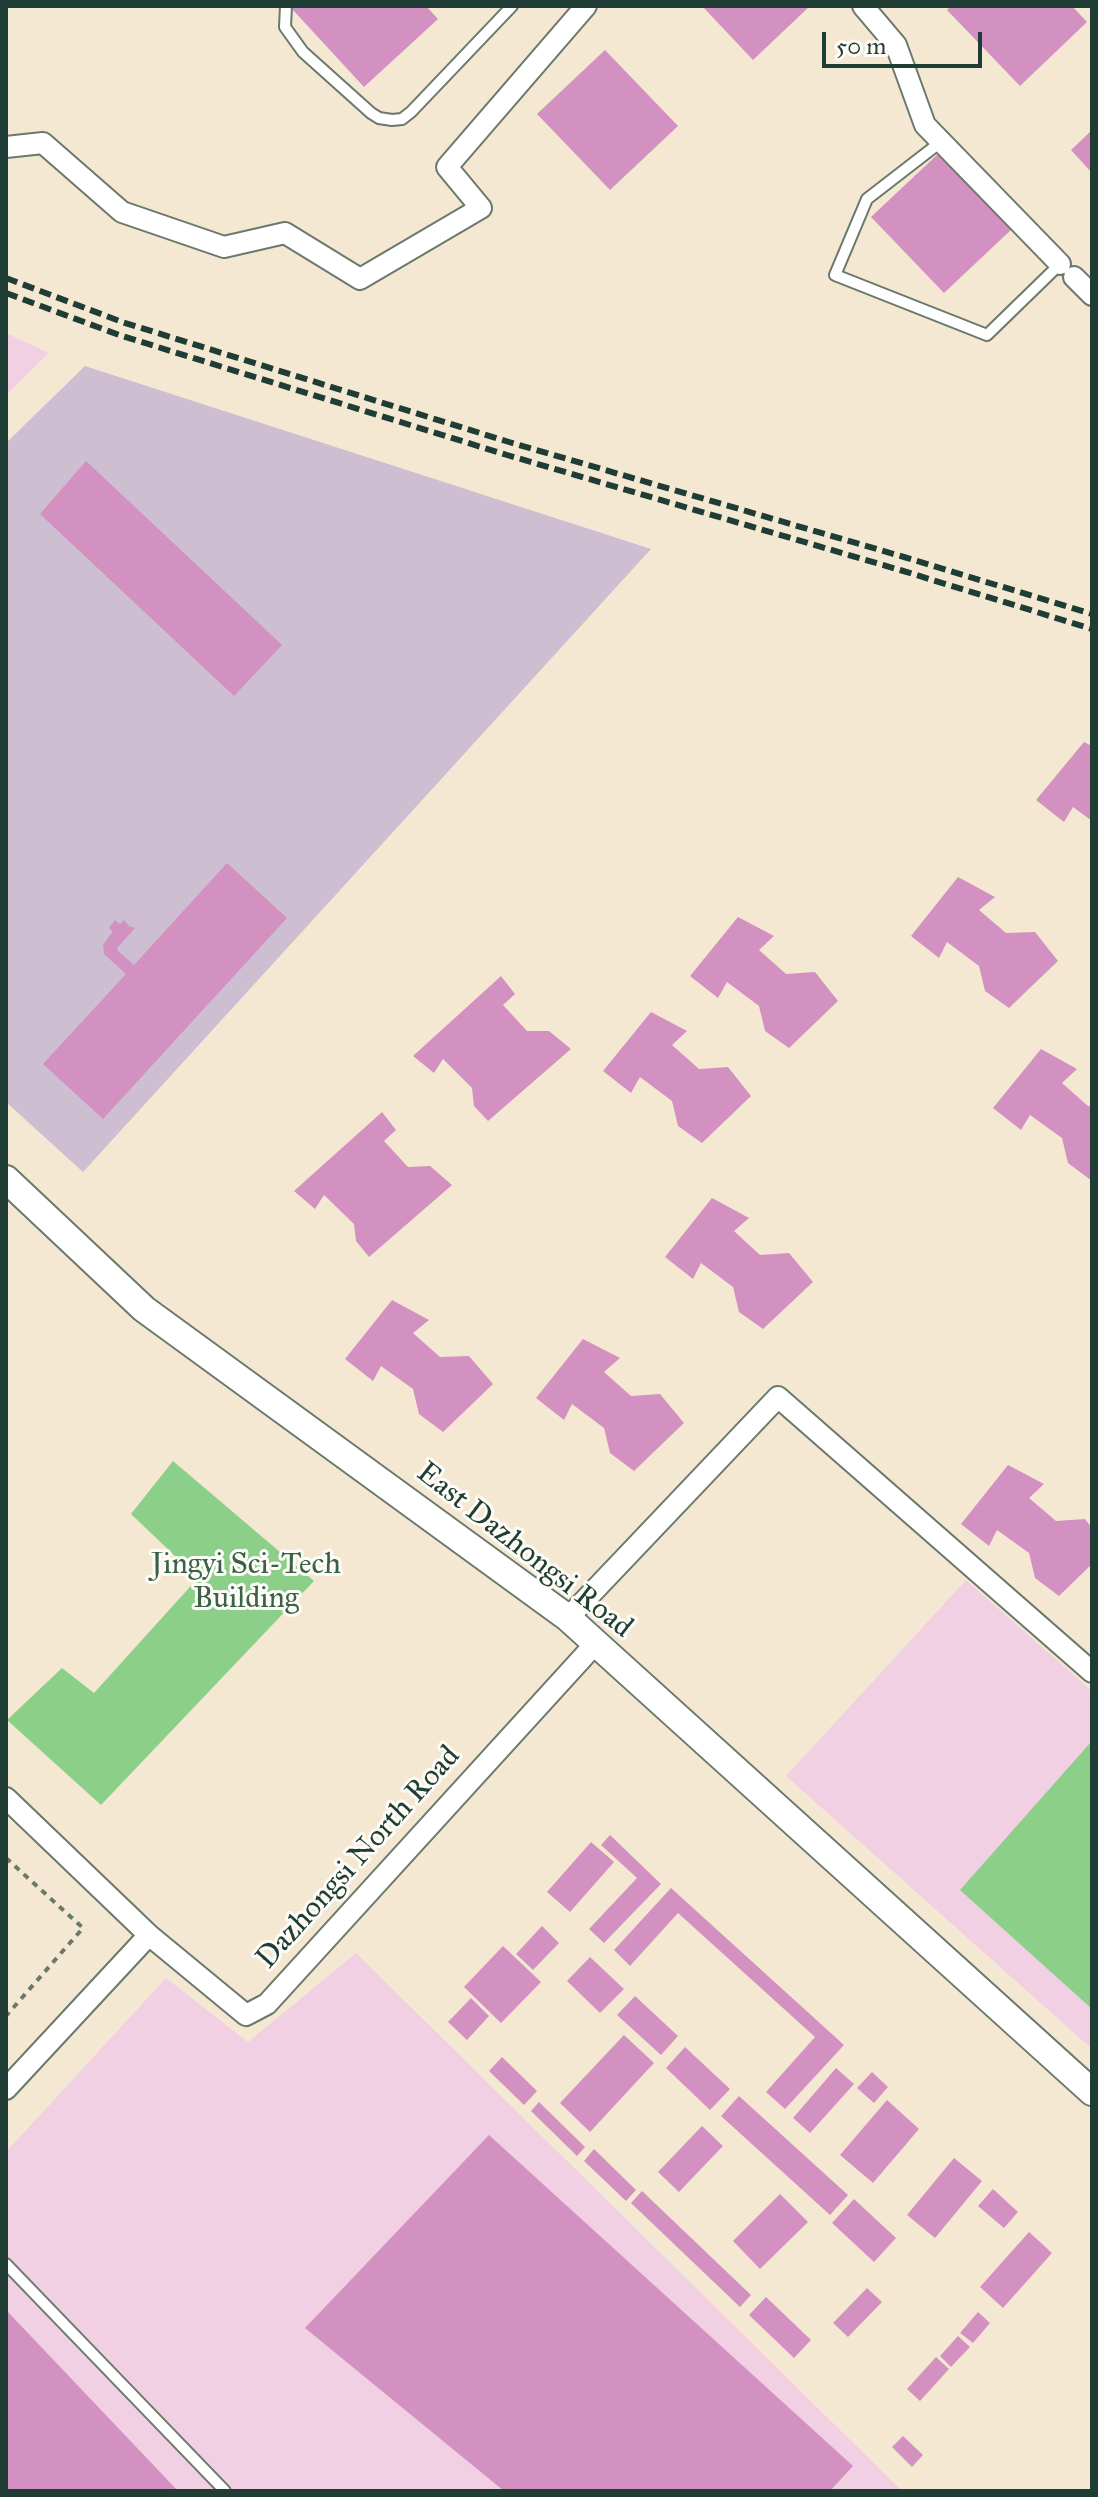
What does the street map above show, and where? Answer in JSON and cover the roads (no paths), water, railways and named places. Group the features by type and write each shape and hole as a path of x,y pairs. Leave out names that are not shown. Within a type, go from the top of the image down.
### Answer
{"street":[{"path":"6,147 43,143 122,212 224,247 285,233 360,279 481,208 447,167 586,6"},
{"path":"863,6 896,45 925,125 1092,295"},
{"name":"East Dazhongsi Road","path":"6,1179 144,1309 568,1618 1092,2092"},
{"path":"568,1618 778,1397 1092,1672"},
{"name":"Dazhongsi North Road","path":"149,1935 246,2015 267,2004 596,1643"},
{"path":"6,1798 149,1935 6,2089"}],"lane":[{"path":"286,6 285,27 303,52 371,113 392,120 402,119 411,112 512,6"},
{"path":"942,141 867,199 835,275 987,335 1067,270"},
{"path":"6,2264 225,2491"}],"railway":[{"path":"6,278 122,322 509,442 1092,614"},
{"path":"6,293 119,335 507,455 1092,629"}],"park label":[{"name":"Jingyi Sci-Tech Building","path":"246,1583"}]}
